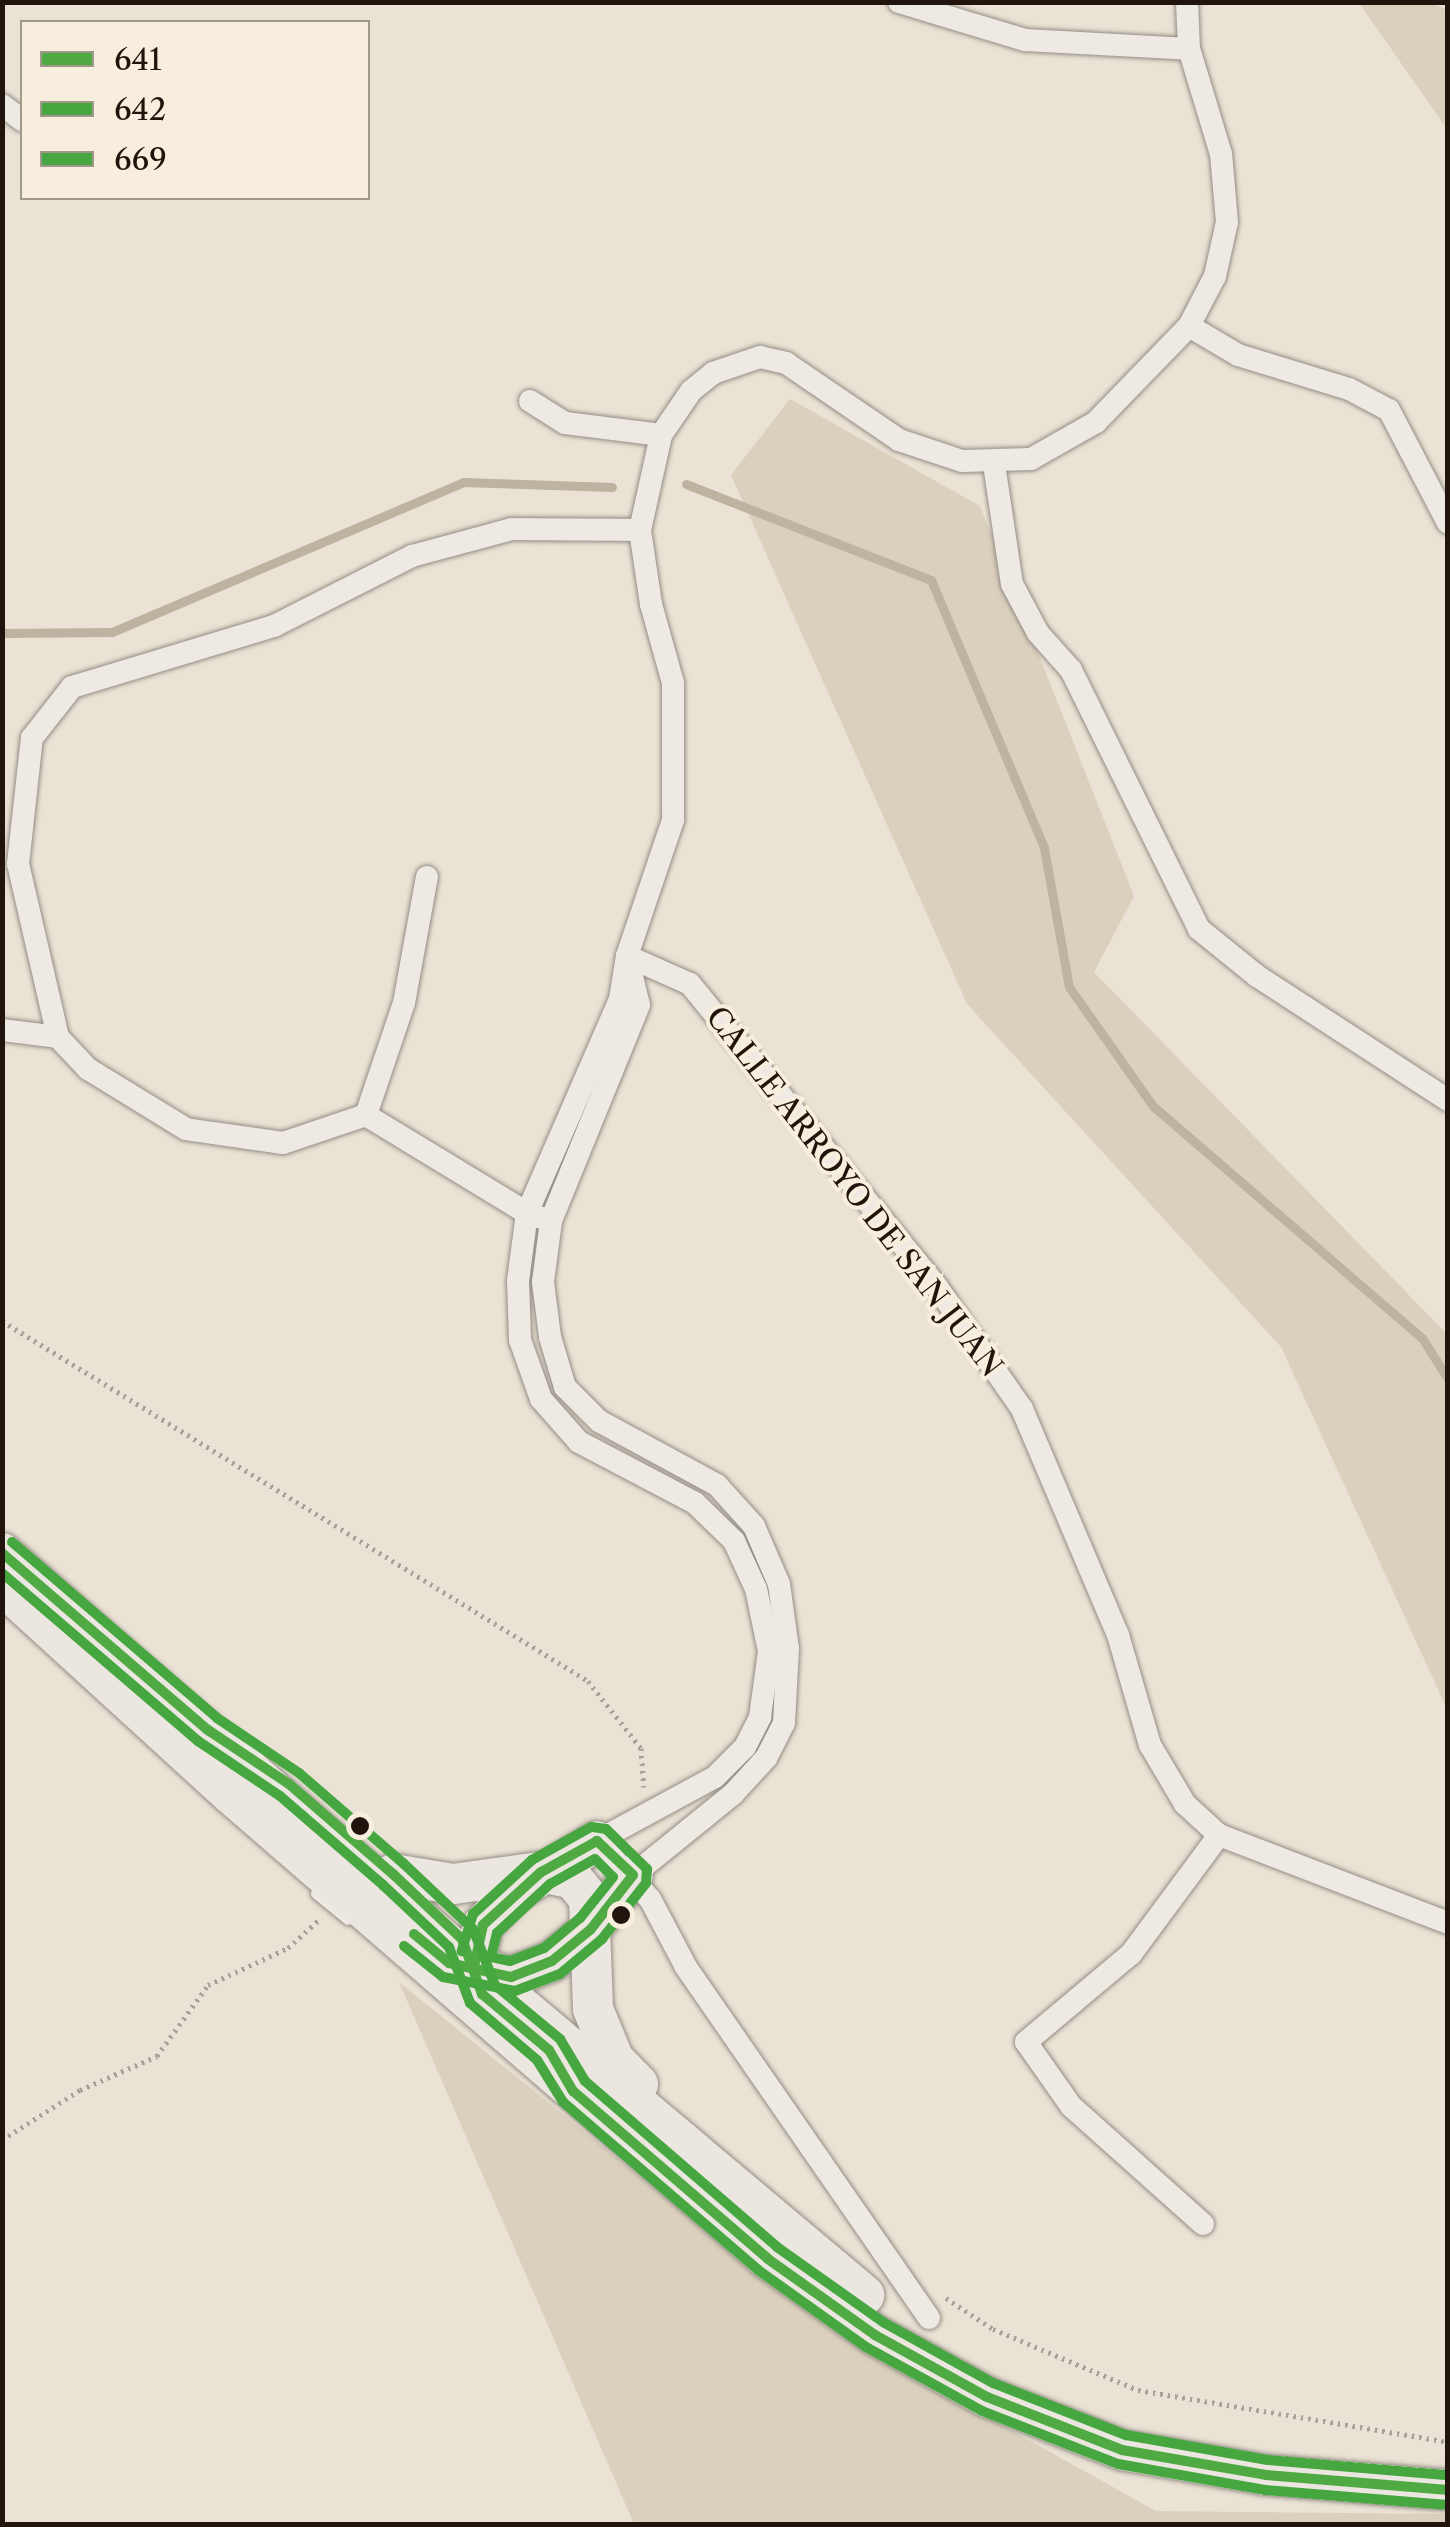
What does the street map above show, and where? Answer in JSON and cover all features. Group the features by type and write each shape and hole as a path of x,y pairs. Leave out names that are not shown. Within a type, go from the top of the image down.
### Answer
{"highway":[{"path":"2,1553 474,1967 888,2314 994,2379 1131,2434 1266,2475"},
{"path":"2,1585 232,1795 768,2259 875,2335 987,2397 1122,2450 1266,2475 1448,2490"},
{"path":"208,1730 289,1784 462,1939 482,1994 548,2050 573,2091"},
{"path":"232,1795 248,1795 282,1821 449,1963 512,1977 552,1961 591,1929 633,1875"},
{"path":"474,1967 483,1925 541,1872 597,1842"},
{"path":"393,1874 452,1884 541,1872 573,1880 589,1898 593,2009 614,2060 752,2192 754,2204"}],"street":[{"path":"899,2 1025,40 1189,49"},
{"path":"929,2318 686,1968 633,1875 597,1842 715,1777 746,1747 760,1716 769,1651 756,1589 734,1541 695,1503 578,1442 541,1399 520,1340 518,1281 527,1213 620,999 627,956 674,802 673,683 651,604 640,530 661,435 691,392 714,373 760,358 786,363 899,440 936,456 994,464 1031,459 1096,422 1189,326 1215,276 1227,222 1221,154 1189,49 1188,2"},
{"path":"1189,326 1238,355 1349,389 1390,410 1448,523"},
{"path":"530,401 565,423 661,435"},
{"path":"994,464 1012,584 1038,633 1071,670 1199,929 1257,976 1448,1100"},
{"path":"366,1114 284,1143 186,1128 88,1068 58,1036 18,864 32,738 72,687 133,664 210,651 343,596 412,556 496,533 640,530"},
{"path":"366,1114 404,1003 426,877"},
{"path":"627,956 639,1005 551,1221 544,1282 565,1387 599,1422 717,1484 754,1526 780,1584 786,1633 784,1723 766,1758 733,1794 633,1875"},
{"name":"CALLE ARROYO DE SAN JUAN","path":"627,956 690,984 938,1288 1022,1409 1118,1635 1150,1744 1185,1804 1219,1834 1448,1922"},
{"path":"2,1030 58,1036"},
{"path":"366,1114 527,1213 551,1221"},
{"path":"1203,2224 1071,2106 1026,2042 1131,1954 1219,1834"}],"lane":[{"path":"298,1853 316,1894 330,1906 355,1923 388,1930"}],"path":[{"path":"2,1321 588,1681 641,1748 647,1817"},
{"path":"2,2140 80,2090 156,2056 208,1985 288,1948 330,1906"},
{"path":"934,2290 993,2329 1138,2390 1448,2442"}],"shaded area":[{"path":"1359,3 1432,3 1447,10 1447,129"},
{"path":"790,399 980,506 1134,896 1094,972 1447,1334 1447,1709 1281,1347 967,1004 731,475"},
{"path":"399,1982 826,2327 1156,2511 1447,2514 1447,2524 634,2524"}],"waterway":[{"path":"2,633 112,632 463,482 612,487"},
{"path":"686,484 931,580 1044,848 1069,987 1153,1106 1422,1338 1448,1379"}],"transit line":[{"name":"669","path":"12,1542 217,1718 299,1773 403,1863 473,1929 495,1985 560,2039 585,2081 777,2247 883,2322 993,2383 1126,2435 1268,2460 1448,2475"},
{"name":"641","path":"2,1553 208,1730 289,1784 393,1874 462,1939 482,1994 549,2050 573,2091 768,2259 875,2335 987,2397 1122,2450 1266,2475 1448,2490"},
{"name":"642","path":"2,1573 198,1741 280,1796 383,1885 449,1947 470,2003 537,2060 563,2102 758,2270 866,2347 982,2411 1118,2464 1265,2490 1447,2505"},
{"name":"642","path":"404,1946 443,1977 515,1991 560,1974 602,1939 646,1883 647,1869 606,1829 591,1827 532,1860 473,1914 462,1951"},
{"name":"641","path":"414,1934 449,1963 511,1977 552,1961 591,1929 633,1875 597,1841 541,1872 483,1925 474,1967"},
{"name":"669","path":"595,1859 613,1877 580,1918 544,1948 510,1961 491,1957 497,1933 550,1884 595,1859"}]}
